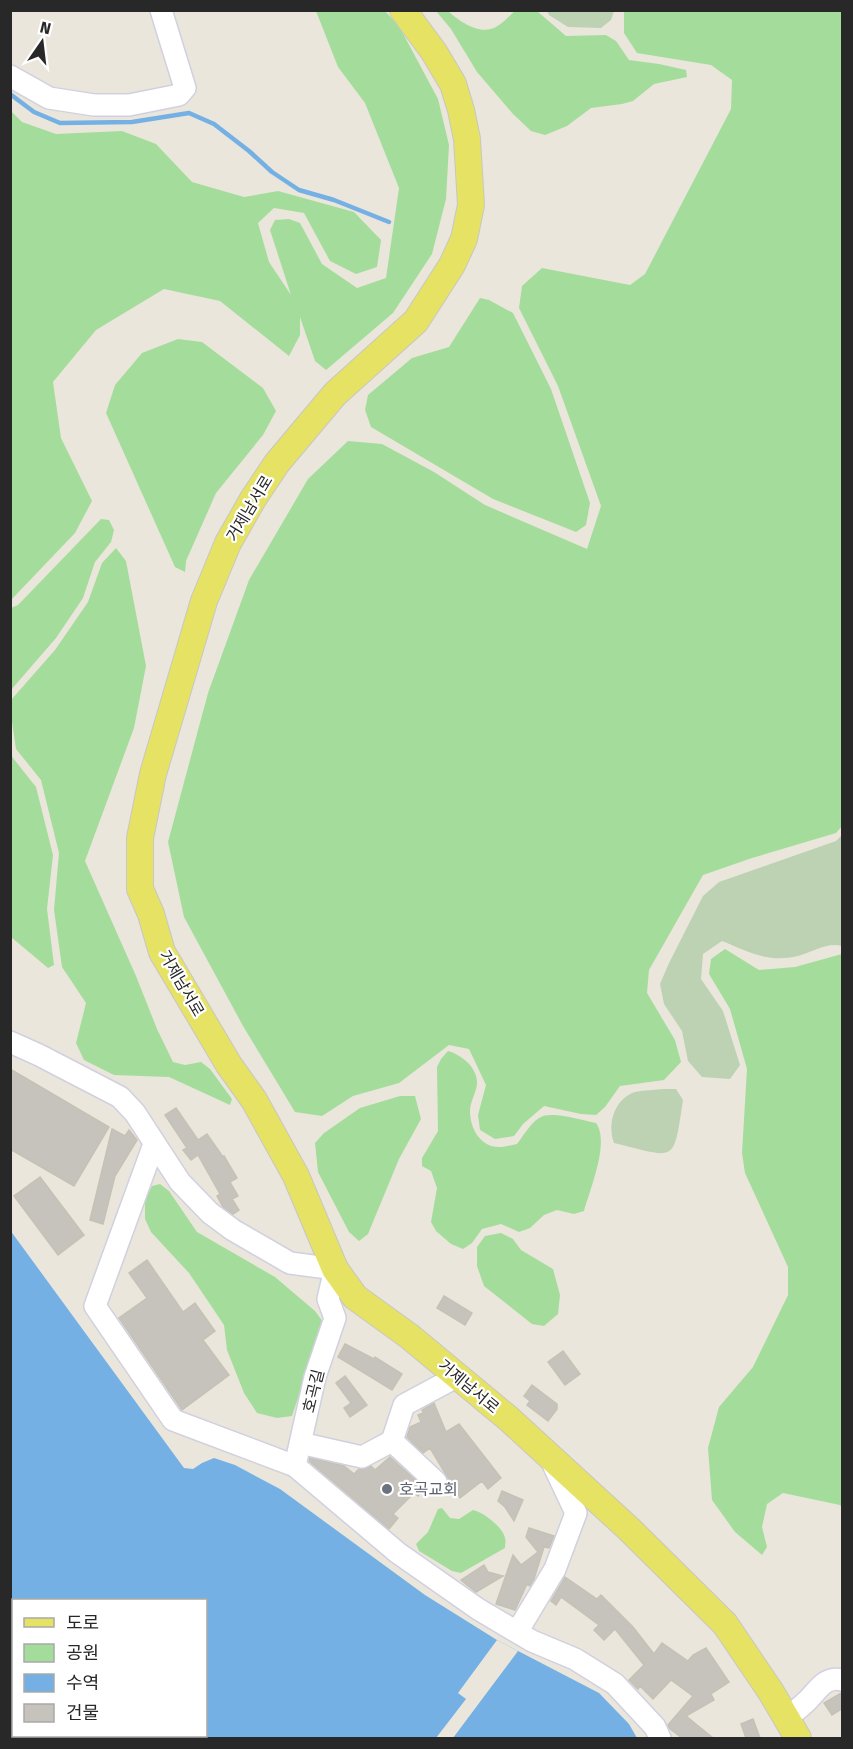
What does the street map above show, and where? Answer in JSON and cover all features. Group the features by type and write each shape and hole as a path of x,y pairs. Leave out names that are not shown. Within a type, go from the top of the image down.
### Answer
{"main road":[{"name":"거제남서로","path":"403,10 434,52 453,84 461,111 467,139 471,205 464,239 452,265 416,321 335,394 277,463 228,543 204,601 153,774 140,838 140,889 151,914 162,952 229,1065 254,1100 296,1176 335,1269 355,1296 458,1376 549,1456 629,1529 725,1624 771,1692 792,1729"}],"street":[{"path":"10,76 49,98 94,105 129,105 179,95 185,88 161,10"},
{"path":"10,1042 120,1097 135,1113 180,1182 210,1213 233,1230 290,1263 335,1269"},
{"path":"154,1144 95,1306 173,1420 295,1466 398,1553 478,1609 532,1641 575,1659 615,1684 655,1727 660,1738"},
{"name":"호곡길","path":"295,1466 315,1377 335,1318 328,1299 335,1269"},
{"path":"300,1443 362,1457 392,1441 404,1405 458,1376"},
{"path":"392,1441 436,1482"},
{"path":"517,1632 555,1569 576,1513 549,1456"},
{"path":"792,1729 810,1698 821,1685 835,1679 843,1680"}],"green space":[{"path":"316,11 385,11 399,26 438,99 449,145 446,199 432,254 393,313 326,370 315,361 300,317 300,335 289,356 220,301 164,289 96,330 53,382 61,438 92,501 75,533 11,600 11,111 22,122 56,134 122,131 156,144 192,182 244,197 278,191 354,212 381,240 377,267 356,274 330,261 304,213 274,208 258,223 269,262 291,295 270,230 275,220 289,219 300,223 322,264 357,288 386,278 399,188 365,103 338,67"},
{"path":"436,11 448,11 464,23 483,30 496,27 515,11 537,11 566,36 606,35 616,41 629,60 686,70 687,77 654,84 633,101 591,108 567,126 545,135 531,131 513,114 477,72 451,29"},
{"path":"547,11 614,11 611,20 601,28 568,27 549,15"},
{"path":"624,11 842,11 842,826 836,833 703,875 649,970 647,993 675,1040 681,1062 664,1080 620,1086 605,1107 596,1115 544,1106 523,1124 514,1136 495,1139 480,1130 478,1115 486,1085 469,1049 449,1045 399,1083 353,1096 322,1116 295,1112 243,1026 184,917 168,842 208,693 249,580 308,479 348,441 382,444 434,472 485,505 587,549 601,506 558,386 519,308 522,286 542,268 630,285 645,274 731,109 732,80 711,65 637,53 624,33"},
{"path":"480,298 489,300 513,313 551,389 590,503 586,525 576,532 493,499 371,427 365,410 368,395 412,358 449,347"},
{"path":"178,339 202,342 263,388 276,411 263,435 216,493 186,561 185,572 175,567 106,413 115,385 142,353"},
{"path":"101,519 109,520 114,530 111,542 95,562 83,598 56,638 11,690 11,608 18,605"},
{"path":"116,548 126,561 146,666 134,728 85,861 173,1062 185,1065 201,1062 210,1069 232,1099 230,1105 169,1077 114,1075 84,1060 76,1043 86,1003 62,967 54,910 59,853 41,780 16,749 11,700 55,650 88,602 102,563"},
{"path":"10,751 36,787 53,855 47,909 54,965 48,968 11,937"},
{"path":"842,835 842,946 831,945 798,956 777,958 758,955 722,941 703,954 701,979 723,1011 740,1065 730,1079 702,1077 688,1061 682,1031 664,1004 660,984 703,896 719,882 836,841"},
{"path":"725,949 759,970 795,967 842,954 842,1507 783,1493 767,1504 762,1527 767,1547 762,1555 735,1532 712,1500 708,1448 719,1407 753,1367 788,1295 788,1267 745,1173 742,1153 747,1069 730,1009 709,974 711,959"},
{"path":"448,1051 464,1059 475,1073 477,1084 470,1108 470,1117 474,1130 486,1144 499,1147 517,1144 532,1124 543,1116 562,1116 596,1123 600,1131 600,1153 584,1211 574,1214 557,1210 544,1215 530,1228 519,1232 501,1224 482,1229 472,1243 463,1249 451,1244 436,1231 431,1222 437,1188 431,1171 422,1166 422,1158 438,1131 437,1067"},
{"path":"676,1089 683,1100 677,1136 668,1152 650,1152 614,1143 612,1121 617,1106 622,1100 635,1092"},
{"path":"400,1096 415,1096 421,1119 399,1159 368,1234 359,1241 349,1232 318,1172 315,1143 324,1133 360,1108"},
{"path":"160,1184 169,1191 197,1232 275,1277 315,1311 323,1322 292,1416 277,1418 257,1413 244,1393 227,1350 224,1325 189,1273 151,1232 145,1219 145,1200 152,1186"},
{"path":"501,1233 513,1239 521,1250 553,1269 560,1295 558,1314 544,1326 532,1324 484,1286 477,1266 477,1247 485,1236"},
{"path":"442,1508 450,1518 459,1519 473,1510 487,1517 503,1534 505,1548 461,1573 452,1571 419,1551 416,1544 428,1532 438,1509"}],"water":[{"path":"10,1230 184,1468 193,1469 214,1458 235,1465 280,1489 425,1595 497,1640 599,1693 629,1724 637,1738 11,1738"}],"pier":[{"path":"497,1640 518,1651 453,1738 436,1738 466,1699 458,1693"}],"building":[{"path":"10,1069 109,1127 74,1186 10,1149"},
{"path":"176,1108 198,1140 207,1134 237,1178 230,1182 238,1196 232,1199 239,1210 233,1214 223,1207 217,1196 220,1194 198,1155 191,1160 183,1150 187,1148 165,1115"},
{"path":"112,1129 125,1136 129,1130 137,1140 115,1176 103,1224 90,1220"},
{"path":"40,1177 84,1235 58,1255 14,1196"},
{"path":"147,1260 183,1312 195,1303 215,1331 203,1340 229,1375 182,1410 119,1318 147,1298 129,1273"},
{"path":"444,1296 472,1313 465,1325 437,1308"},
{"path":"345,1344 374,1359 375,1357 402,1374 392,1390 338,1357"},
{"path":"563,1351 580,1374 565,1385 548,1362"},
{"path":"345,1376 367,1405 350,1417 344,1408 351,1403 336,1383"},
{"path":"532,1385 557,1404 557,1409 548,1421 527,1405 530,1401 524,1396"},
{"path":"434,1403 446,1432 459,1424 501,1478 488,1489 482,1481 460,1498 430,1448 423,1453 407,1437 410,1427 421,1422 418,1415"},
{"path":"390,1457 430,1493 427,1496 422,1491 418,1496 414,1493 393,1514 398,1518 389,1529 309,1461 310,1458 344,1466 354,1474 359,1469 371,1466 375,1470"},
{"path":"502,1491 523,1500 514,1521 498,1501"},
{"path":"529,1528 554,1536 549,1548 544,1547 534,1579 530,1586 527,1584 515,1610 496,1604 513,1555 521,1565 538,1552 526,1537"},
{"path":"484,1565 488,1572 503,1576 476,1592 461,1580"},
{"path":"565,1577 597,1599 601,1595 633,1627 654,1654 662,1643 688,1661 693,1655 706,1648 729,1682 711,1694 714,1700 686,1716 713,1738 682,1738 669,1728 668,1725 693,1696 671,1680 653,1699 640,1686 638,1689 629,1680 644,1665 615,1629 604,1640 594,1630 599,1625 561,1597 556,1605 551,1601"},
{"path":"843,1692 843,1708 832,1715 824,1703"},
{"path":"753,1719 760,1738 746,1738 741,1724"}],"waterway":[{"path":"10,94 34,112 60,123 132,122 189,113 214,124 272,172 299,190 334,200 389,222"}],"place":[{"name":"호곡교회","path":"387,1489"}]}
